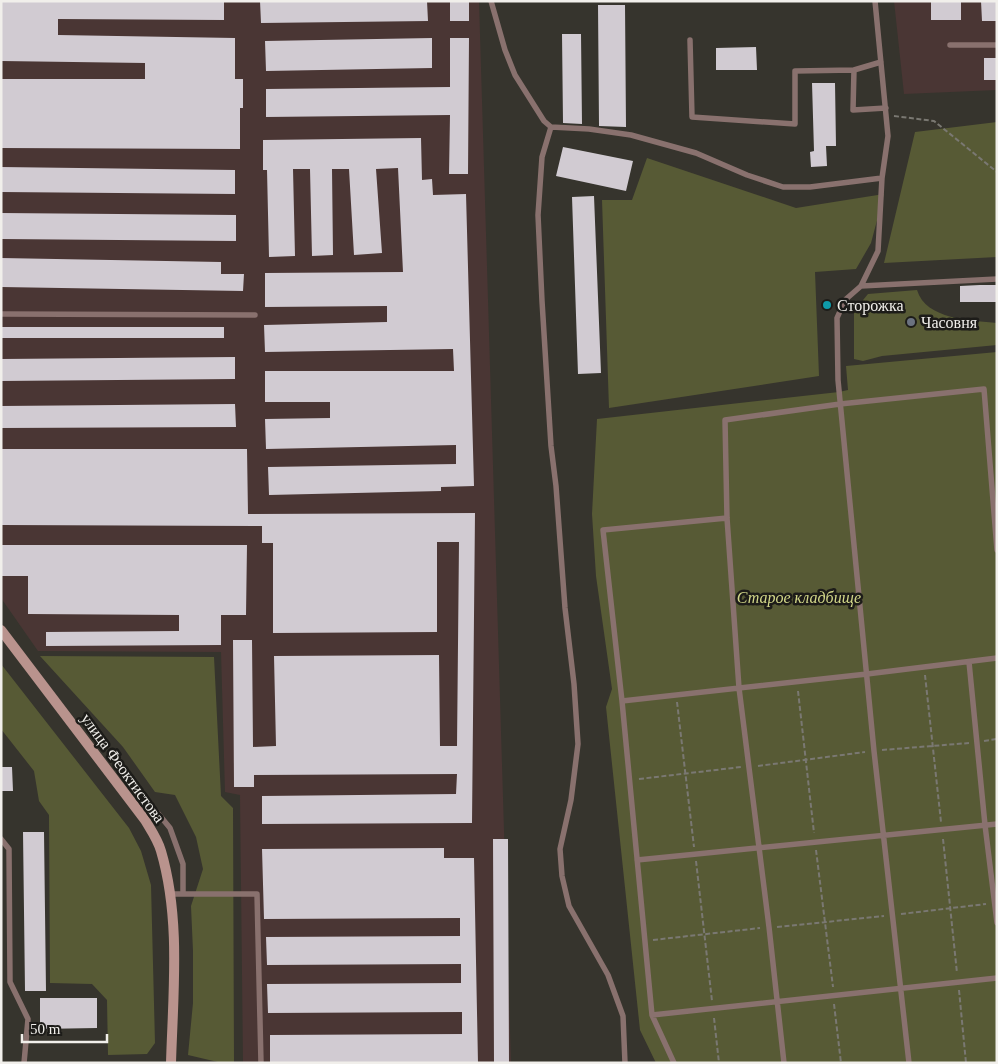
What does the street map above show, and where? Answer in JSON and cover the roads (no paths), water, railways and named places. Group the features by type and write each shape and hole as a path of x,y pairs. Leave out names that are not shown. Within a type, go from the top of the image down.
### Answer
{"street":[{"name":"улица Феоктистова","path":"1,630 145,820 160,848 170,894 173,931 171,1063"}],"lane":[{"path":"491,1 505,50 515,74 551,128 631,135 696,153 747,175 783,187 810,187 882,178"},
{"path":"875,1 888,136 882,178 878,251 861,286 845,300 838,318 840,404 874,751 909,1063"},
{"path":"690,40 692,117 795,124 795,71 854,70 881,62"},
{"path":"950,45 997,45"},
{"path":"854,70 853,110 886,108"},
{"path":"551,128 542,157 538,215 551,446 578,744 571,800 560,849 562,876 569,906 608,975 623,1016 625,1063"},
{"path":"861,286 997,279"},
{"path":"1,314 255,315"},
{"path":"784,1063 739,688 727,518 725,420 840,404 984,389 997,550"},
{"path":"674,1063 652,1015 622,701 603,530 727,518"},
{"path":"622,701 997,658"},
{"path":"969,662 976,742 997,923"},
{"path":"156,812 170,828 183,864 183,894"},
{"path":"637,860 997,824"},
{"path":"1,839 9,849 10,982 28,1019 24,1063"},
{"path":"170,894 257,894 261,1063"},
{"path":"652,1015 997,978"}],"place":[{"name":"Сторожка","path":"827,305"},
{"name":"Часовня","path":"911,322"}],"park label":[{"name":"Старое кладбище","path":"799,597"}]}
